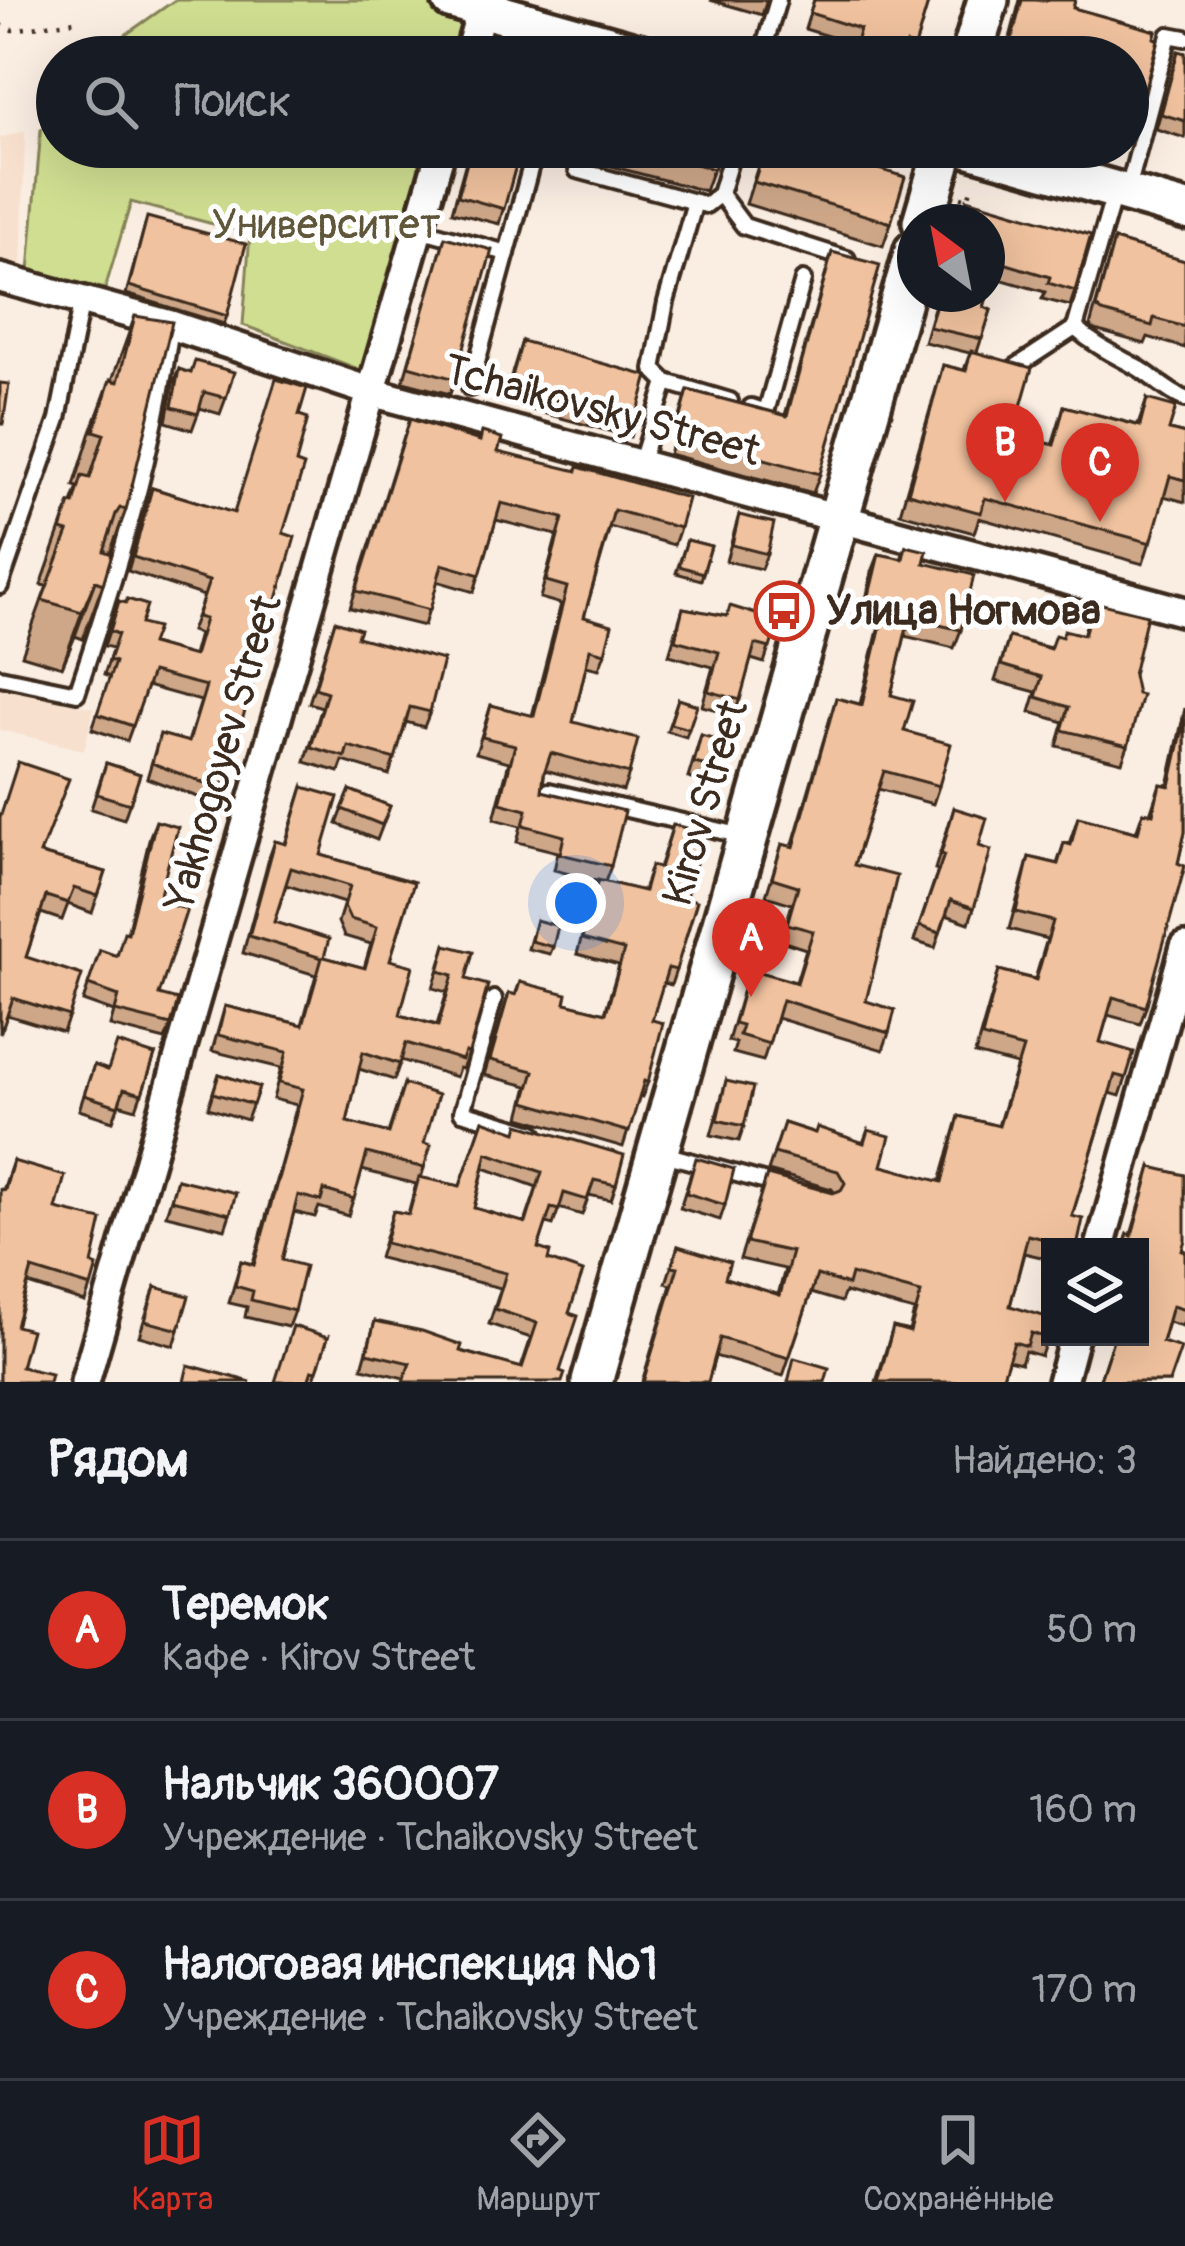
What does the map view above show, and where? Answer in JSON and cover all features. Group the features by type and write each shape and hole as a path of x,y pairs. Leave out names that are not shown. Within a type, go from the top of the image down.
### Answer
{"main road":[{"path":"977,36 988,0"},
{"path":"928,204 939,168"},
{"name":"Kirov Street","path":"592,1382 649,1161 897,312"}],"street":[{"path":"470,36 472,3 583,36"},
{"name":"Yakhogoyev Street","path":"85,1382 436,168"},
{"path":"1038,168 1185,210"},
{"name":"Tchaikovsky Street","path":"0,278 171,326 372,392 1185,612"},
{"path":"1103,1238 1185,946"},
{"path":"1062,1382 1072,1346"}],"lane":[{"path":"767,36 778,0"},
{"path":"1148,30 1177,36 1149,114"},
{"path":"470,388 530,168"},
{"path":"577,170 706,205 720,194 728,168"},
{"path":"999,367 1015,371 1075,328 1130,168"},
{"path":"720,194 744,226 863,264"},
{"path":"695,202 666,302 653,369 666,382 766,412 803,280"},
{"path":"418,229 507,253"},
{"path":"0,586 58,419 82,299"},
{"path":"0,677 77,692 122,558 171,326"},
{"path":"1075,328 1094,346 1185,399"},
{"path":"640,465 666,382"},
{"path":"549,791 746,836"},
{"path":"494,999 462,1112 548,1137"},
{"path":"649,1161 807,1193"}],"path":[{"path":"0,25 12,30 75,20"}],"shaded area":[{"path":"25,131 21,270 0,265 0,138"},
{"path":"0,688 94,708 84,750 0,730"}],"green space":[{"path":"175,0 472,0 461,36 124,36"},
{"name":"Университет","path":"38,168 424,168 366,372 243,325 250,234 131,202 105,289 29,271"}],"building":[{"path":"814,0 929,0 918,36 858,36 860,29 810,13"},
{"path":"1022,0 1075,0 1073,8 1156,31 1158,40 1149,73 1149,36 1013,36"},
{"path":"1178,51 1185,53 1185,121 1161,114"},
{"path":"465,168 515,168 504,209 458,196"},
{"path":"758,168 875,168 905,177 891,223 754,182"},
{"path":"1005,210 1091,235 1075,291 1048,283 1050,277 1005,263"},
{"path":"147,217 246,244 227,316 129,286"},
{"path":"445,237 492,250 455,379 408,366"},
{"path":"1114,240 1185,261 1185,327 1154,318 1152,326 1096,307"},
{"path":"832,252 880,265 820,474 676,435 688,390 787,416"},
{"path":"934,312 990,312 982,339 929,327"},
{"path":"135,316 172,322 126,510 120,508 116,514 104,551 112,554 103,584 95,581 82,612 42,600 68,532 61,530 70,503 74,504 82,476 90,478 104,434 94,431 110,380 118,382"},
{"path":"522,341 648,376 635,422 509,387"},
{"path":"971,351 1032,368 1013,434 1054,445 1064,406 1140,426 1147,399 1176,407 1169,430 1185,434 1185,480 1170,476 1151,543 985,498 981,513 908,493 943,365 966,371"},
{"path":"195,361 234,372 226,398 204,392 198,414 172,407 179,369 191,373"},
{"path":"276,379 307,388 299,415 308,418 296,463 304,466 283,533 295,537 222,790 152,763 160,734 189,742 206,686 152,672 133,726 97,714 115,662 109,660 118,634 110,631 119,601 147,605 141,624 157,628 151,644 194,656 205,619 197,617 209,581 133,557 152,488 234,513"},
{"path":"0,383 9,384 3,424 0,424"},
{"path":"410,419 480,441 482,432 502,438 498,452 577,471 578,467 688,498 680,528 614,510 584,617 612,625 605,653 590,649 573,722 638,739 629,774 551,753 544,773 542,791 625,811 611,866 560,854 564,836 523,825 527,810 500,803 515,745 482,737 491,705 534,716 567,587 546,581 563,518 501,503 480,575 442,564 430,610 356,591"},
{"path":"739,515 774,523 767,554 732,545"},
{"path":"687,540 711,546 703,573 679,566"},
{"path":"906,546 927,551 924,563 974,575 961,630 909,618 891,695 913,701 904,731 951,744 939,786 884,771 854,865 897,876 866,1001 895,1010 889,1033 782,1000 769,1044 739,1035 742,1025 734,1023 749,969 797,983 813,931 787,924 798,886 772,878 782,844 794,847 836,698 862,705 885,608 867,604 879,554 903,559"},
{"path":"1094,602 1147,615 1133,675 1137,694 1142,695 1128,746 1062,730 1069,707 1036,697 1042,677 1001,665 1009,637 1050,649 1055,635 1062,637 1064,630 1084,635"},
{"path":"730,606 778,621 770,648 755,644 740,700 708,691 719,652 675,640 683,608 727,616"},
{"path":"335,621 360,629 357,637 443,660 430,712 410,707 395,759 348,746 345,757 311,747 327,692 315,688"},
{"path":"678,699 697,705 689,729 670,724"},
{"path":"1185,719 1185,832 1178,863 1185,866 1146,1007 1113,997 1100,1042 1134,1052 1126,1078 1115,1075 1072,1216 1083,1219 1079,1238 1028,1235 1010,1306 1041,1315 1041,1336 1031,1333 1027,1346 1014,1342 1001,1382 878,1382 893,1327 910,1332 921,1293 851,1274 848,1285 817,1275 789,1358 720,1338 708,1382 643,1382 678,1267 672,1266 678,1246 730,1262 725,1278 780,1295 792,1252 746,1242 767,1175 833,1193 845,1183 838,1171 774,1153 784,1123 815,1133 817,1127 864,1143 868,1130 890,1136 882,1166 942,1182 959,1116 999,1126 1023,1048 982,1037 999,970 1036,980 1053,921 1016,912 1029,857 1058,864 1064,843 1071,845 1078,817 1138,833 1143,812 1153,814 1160,784 1170,786"},
{"path":"701,735 732,743 725,770 694,763"},
{"path":"18,762 69,779 40,854 106,872 98,896 74,888 68,903 46,896 26,957 82,975 69,1016 13,998 3,1027 0,818"},
{"path":"106,763 140,774 130,804 97,794"},
{"path":"303,787 338,797 321,855 414,882 390,960 413,966 400,1015 438,1026 453,975 439,971 446,945 473,952 466,979 488,985 469,1053 462,1060 406,1043 400,1064 363,1052 347,1122 389,1133 404,1084 438,1095 424,1143 431,1145 424,1168 367,1153 354,1199 324,1190 321,1201 298,1195 282,1260 305,1266 294,1311 251,1300 253,1291 235,1286 241,1261 254,1265 303,1089 279,1083 287,1052 218,1035 225,1006 303,1025 322,958 249,936 275,841 286,844","holes":["291,868 350,886 344,906 350,919 377,927 365,968 324,957 329,939 274,922"]},
{"path":"350,790 390,806 382,825 342,809"},
{"path":"954,808 987,818 979,846 991,850 974,908 951,900 940,933 919,926 944,855"},
{"path":"156,821 178,827 158,902 187,909 159,995 178,1000 171,1025 115,1011 119,996 88,985 100,950 117,956 124,932 128,933"},
{"path":"673,825 705,832 686,898 697,901 676,970 668,968 652,1020 663,1023 629,1132 525,1102 534,1071 490,1060 509,993 516,995 520,982 567,994 565,1003 606,1013 624,950 582,939 598,880 644,891 651,866 660,868"},
{"path":"536,920 558,926 553,947 531,941"},
{"path":"117,1043 155,1055 142,1094 124,1089 118,1106 84,1095 94,1065 108,1070"},
{"path":"219,1074 259,1087 253,1105 213,1093"},
{"path":"726,1081 753,1087 744,1126 717,1120"},
{"path":"483,1120 517,1132 519,1124 624,1155 616,1185 594,1180 587,1200 564,1193 559,1210 551,1208 538,1248 550,1252 548,1260 583,1272 569,1313 578,1316 560,1371 565,1373 562,1382 403,1382 410,1363 367,1353 375,1321 422,1331 462,1345 460,1351 522,1368 537,1323 495,1309 506,1273 385,1243 393,1211 409,1214 419,1177 460,1186","holes":["487,1153 542,1172 526,1223 474,1208"]},
{"path":"696,1158 734,1169 725,1205 686,1193"},
{"path":"13,1161 65,1176 56,1209 102,1220 91,1287 32,1269 16,1326 31,1330 21,1367 51,1374 49,1382 0,1382 0,1189 5,1190"},
{"path":"1151,1167 1185,1175 1185,1310 1172,1306 1162,1342 1181,1348 1169,1382 1100,1380 1111,1346 1149,1346 1149,1238 1127,1238 1132,1236"},
{"path":"177,1179 236,1193 230,1214 171,1200"},
{"path":"155,1287 189,1296 179,1330 145,1321"},
{"path":"293,1326 328,1337 317,1371 312,1370 308,1382 275,1382"},
{"path":"794,1358 829,1368 825,1382 788,1382"},
{"path":"188,1365 251,1382 184,1382"}],"place":[{"name":"Нальчик 360007","path":"1005,502"},
{"name":"Налоговая инспекция №1","path":"1100,522"},
{"name":"Улица Ногмова","path":"784,611"},
{"name":"Теремок","path":"751,997"}]}
